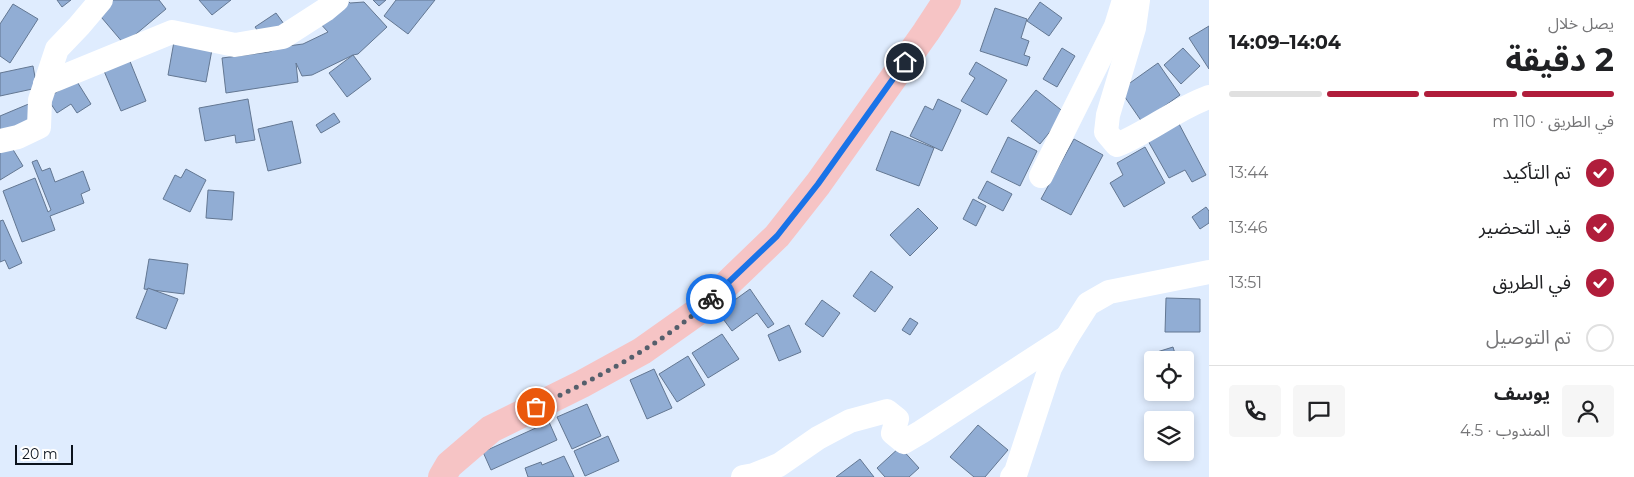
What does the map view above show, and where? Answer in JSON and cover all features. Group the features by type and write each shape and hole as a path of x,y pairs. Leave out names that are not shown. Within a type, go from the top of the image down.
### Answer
{"main road":[{"path":"442,477 449,465 491,429 582,384 642,351 700,310 777,236 818,184 947,0"}],"street":[{"path":"0,142 18,138 39,128 40,100 56,49 101,0"},
{"path":"45,84 172,32 235,46 283,37 337,0"},
{"path":"1041,176 1116,26 1124,0"},
{"path":"1138,0 1134,28 1108,115 1106,132 1117,146 1194,102 1209,97"},
{"path":"1012,477 1016,472 1050,368 1088,304 1108,292 1209,272"},
{"path":"743,477 754,475 778,465 818,438 850,421 887,411 897,419 893,433 904,442 1067,337"}],"building":[{"path":"57,0 71,0 62,7"},
{"path":"109,0 159,0 166,9 124,44 96,11"},
{"path":"199,0 231,0 212,15"},
{"path":"347,0 350,3 364,2 387,27 358,54 312,75 302,76 296,63 298,82 226,93 222,58 269,52 280,47 303,44 328,32 318,21"},
{"path":"373,0 386,0 379,6"},
{"path":"396,0 435,0 408,34 384,16"},
{"path":"1040,2 1062,18 1049,36 1027,21"},
{"path":"13,4 38,19 10,63 0,56 0,24"},
{"path":"995,8 1027,19 1021,38 1029,41 1024,55 1030,57 1027,66 980,51"},
{"path":"276,13 284,24 263,38 255,27"},
{"path":"1209,26 1209,69 1189,38"},
{"path":"175,36 213,44 206,82 168,75"},
{"path":"1062,48 1075,56 1057,87 1043,79"},
{"path":"1183,48 1200,66 1181,84 1164,65"},
{"path":"127,54 146,101 121,111 104,71"},
{"path":"353,55 371,79 347,97 329,73"},
{"path":"976,62 1007,80 987,115 961,101 975,78 969,74"},
{"path":"1158,63 1180,95 1142,122 1120,90"},
{"path":"33,66 37,88 0,96 0,73"},
{"path":"76,80 91,104 77,113 71,104 57,113 47,98"},
{"path":"1036,90 1065,113 1040,144 1011,121"},
{"path":"248,99 255,140 236,143 235,135 205,141 199,108"},
{"path":"938,99 961,110 942,151 910,136 925,106 933,110"},
{"path":"31,103 38,120 0,136 0,116"},
{"path":"334,113 340,122 321,133 316,125"},
{"path":"292,121 301,163 268,171 258,129"},
{"path":"1178,122 1206,175 1192,182 1185,170 1169,178 1147,139"},
{"path":"891,131 934,148 919,186 876,170"},
{"path":"1008,137 1037,151 1020,186 991,172"},
{"path":"1074,139 1103,155 1071,215 1041,199"},
{"path":"9,143 23,166 0,180 0,149"},
{"path":"1145,147 1165,183 1124,207 1110,183 1123,175 1117,163"},
{"path":"37,160 42,171 50,168 55,182 83,171 90,190 81,194 84,203 50,216 55,230 22,242 3,191 35,178 48,212 51,210 32,162"},
{"path":"186,169 206,180 190,212 163,199 175,175 181,178"},
{"path":"987,181 1012,194 1003,211 978,198"},
{"path":"208,190 234,192 232,220 206,218"},
{"path":"973,199 986,206 976,226 963,219"},
{"path":"1206,207 1209,211 1209,223 1200,229 1192,217"},
{"path":"918,208 938,228 910,256 890,235"},
{"path":"3,220 22,263 9,269 5,260 0,262 0,221"},
{"path":"149,259 188,264 184,294 144,289"},
{"path":"871,271 893,287 875,312 853,296"},
{"path":"148,288 178,299 166,329 136,318"},
{"path":"750,289 774,324 768,328 757,313 732,331 718,312"},
{"path":"1166,298 1200,299 1200,332 1165,332"},
{"path":"822,300 840,313 823,337 805,324"},
{"path":"910,318 918,323 910,335 902,330"},
{"path":"789,325 801,352 779,361 768,335"},
{"path":"722,334 739,359 708,378 692,353"},
{"path":"1173,347 1174,351 1160,351"},
{"path":"688,356 705,385 677,402 659,374"},
{"path":"654,369 672,408 647,419 630,380"},
{"path":"587,404 601,436 572,449 557,417"},
{"path":"549,422 557,440 491,470 483,452"},
{"path":"978,425 1008,450 985,477 974,477 950,457"},
{"path":"608,436 619,461 585,476 574,451"},
{"path":"900,447 919,468 909,477 885,477 877,468"},
{"path":"564,456 574,477 528,477 525,468 541,462 542,465"},
{"path":"860,459 874,477 836,477"}],"way so far":[{"path":"536,407 642,351 700,310 711,299"}],"route":[{"path":"711,299 777,236 818,184 905,62"}]}
